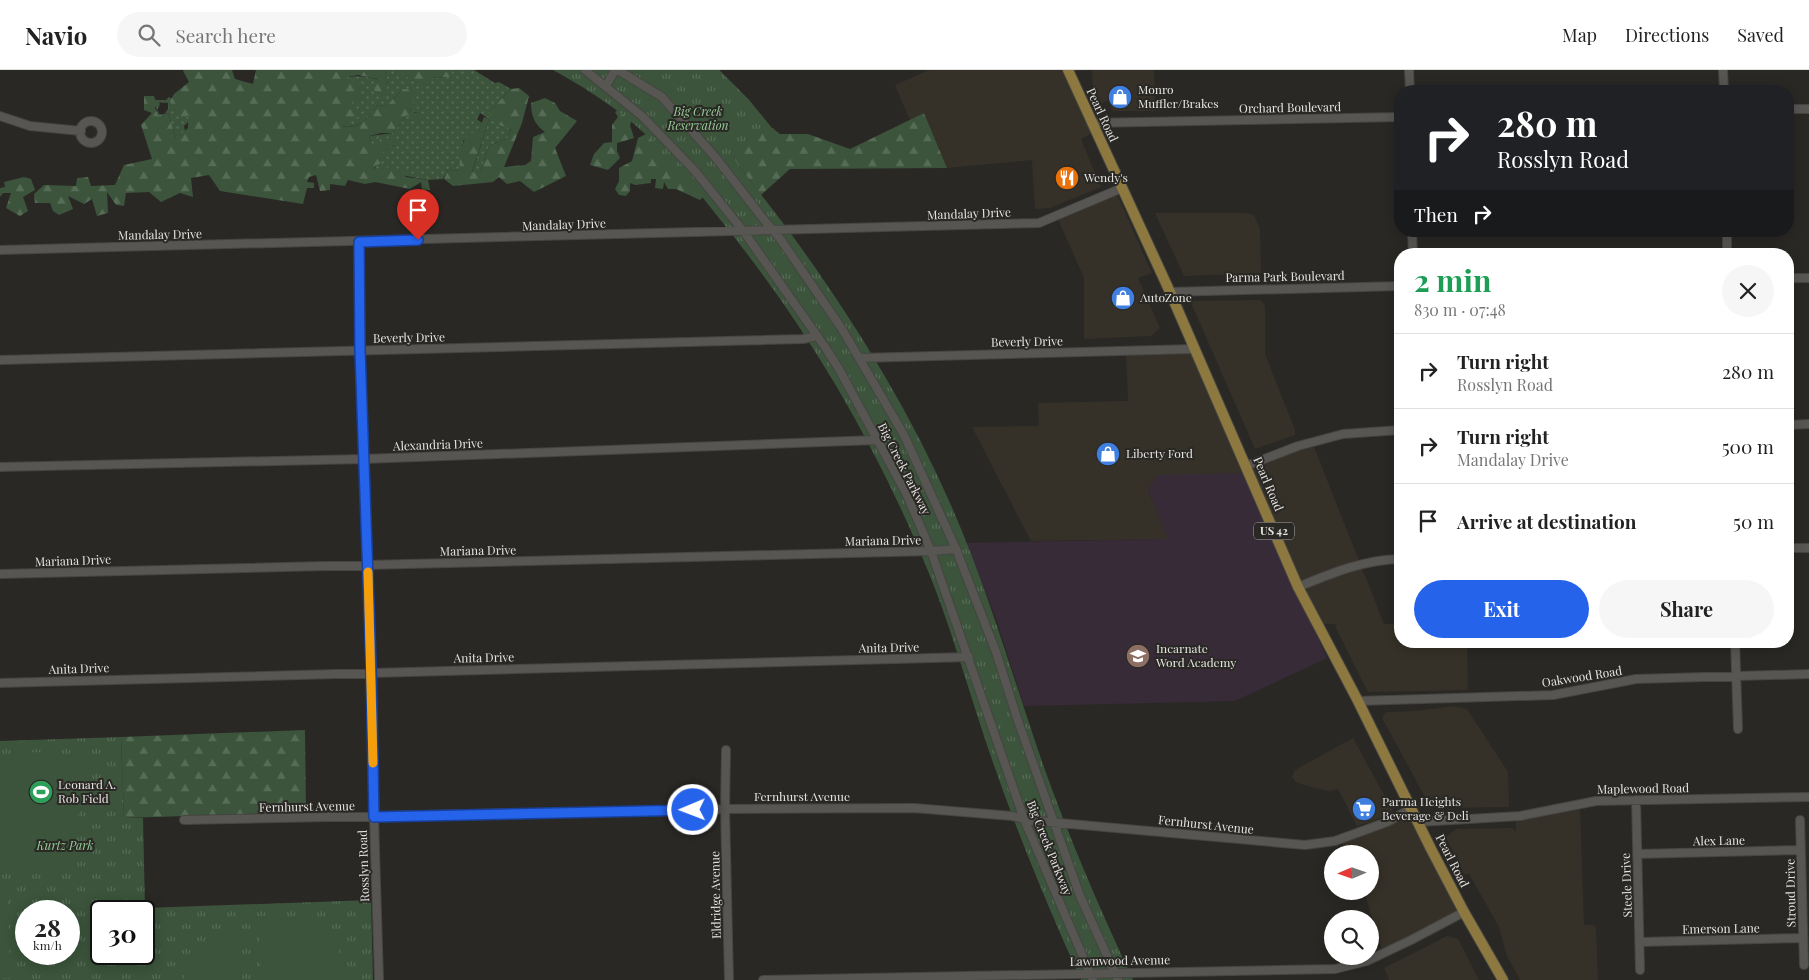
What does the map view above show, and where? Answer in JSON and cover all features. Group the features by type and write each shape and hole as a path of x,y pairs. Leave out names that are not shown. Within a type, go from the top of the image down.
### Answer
{"main road":[{"name":"Pearl Road","path":"1068,70 1170,292 1298,587 1358,701 1464,912 1503,980"}],"street":[{"name":"Big Creek Parkway","path":"585,70 642,116 695,171 744,232 839,369 906,493 931,551 1024,820 1091,976"},
{"name":"Big Creek Parkway","path":"616,70 662,97 716,158 781,240 842,329 904,435 956,549 996,652 1017,718 1080,896 1118,980"},
{"path":"606,86 616,70"},
{"path":"1409,70 1410,85"},
{"path":"1723,70 1724,85"},
{"path":"1794,109 1809,109"},
{"path":"0,116 25,125 81,131"},
{"name":"Orchard Boulevard","path":"1091,123 1394,117"},
{"name":"Mandalay Drive","path":"0,250 1038,223 1122,188"},
{"name":"Rosslyn Road","path":"359,242 360,350 379,980"},
{"path":"1794,278 1809,278"},
{"name":"Parma Park Boulevard","path":"1170,292 1394,286"},
{"name":"Beverly Drive","path":"0,360 804,339 817,336"},
{"name":"Beverly Drive","path":"860,358 1194,349"},
{"path":"1794,425 1809,424"},
{"path":"1246,466 1298,446 1343,434 1394,430"},
{"name":"Alexandria Drive","path":"0,467 364,458 876,440"},
{"path":"1794,548 1809,548"},
{"name":"Mariana Drive","path":"0,574 956,549"},
{"path":"1298,587 1343,568 1385,559 1394,559"},
{"path":"1735,648 1738,729"},
{"name":"Anita Drive","path":"0,683 969,657"},
{"name":"Oakwood Road","path":"1358,701 1554,694 1636,679 1809,674"},
{"name":"Eldridge Avenue","path":"726,750 725,809 729,980"},
{"name":"Maplewood Road","path":"1418,822 1520,816 1596,801 1809,797"},
{"name":"Steele Drive","path":"1636,800 1640,970"},
{"name":"Fernhurst Avenue","path":"184,820 725,809 914,808 1008,815 1024,820 1053,821 1305,845 1335,841 1387,822 1411,809"},
{"name":"Stroud Drive","path":"1800,820 1804,965"},
{"name":"Alex Lane","path":"1638,854 1801,850"},
{"name":"Lawnwood Avenue","path":"763,980 1091,976 1114,972 1335,969 1367,961 1464,912"},
{"name":"Emerson Lane","path":"1640,942 1803,938"}],"shaded area":[{"path":"929,70 1092,70 1064,72 1092,133 1081,139 1101,187 1050,208 1035,209 1032,160 947,168 924,113 910,120 895,85"},
{"path":"1092,70 1154,70 1156,111 1113,111 1108,101 1101,103 1093,87"},
{"path":"1117,194 1152,273 1138,278 1160,328 1151,336 1084,339 1084,278 1058,219"},
{"path":"1155,213 1245,213 1254,215 1260,229 1261,273 1184,276"},
{"path":"1261,300 1265,306 1265,354 1295,430 1295,435 1255,449 1192,305 1193,301"},
{"path":"1191,354 1245,473 1148,490 1169,539 1031,541 972,427 1039,426 1038,403 1128,401 1126,355"},
{"path":"1314,447 1384,624 1394,624 1394,648 1467,648 1468,690 1368,692 1335,626 1337,624 1322,624 1299,578 1252,468 1291,453"},
{"path":"1245,473 1294,588 1327,658 1235,701 1024,706 996,618 966,543 1168,539 1148,489 1158,475"},
{"path":"1453,706 1467,709 1508,772 1509,807 1431,808 1382,718 1386,712 1417,711"},
{"path":"1353,738 1394,813 1357,826 1338,789 1330,791 1311,787 1296,782 1292,777 1295,770"},
{"path":"1580,809 1584,925 1596,927 1598,980 1520,980 1507,956 1499,927 1469,874 1464,874 1446,837 1456,829 1512,828 1516,831 1516,821"},
{"path":"1409,815 1457,910 1382,950 1379,940 1379,910 1370,910 1367,900 1379,900 1379,845 1343,845 1342,843 1386,827"},
{"path":"1447,936 1458,939 1479,980 1389,980 1384,968"}],"green space":[{"path":"184,70 232,70 235,79 253,84 256,70 385,70 388,85 383,96 378,97 374,89 377,79 358,75 347,77 347,79 361,85 362,99 351,103 355,107 358,117 348,123 344,121 342,126 354,126 363,121 378,105 386,106 403,89 414,90 416,97 410,100 418,106 414,111 410,109 410,113 422,113 420,119 413,120 407,115 393,133 369,136 372,145 378,145 381,137 396,140 396,145 383,151 384,157 381,163 375,166 374,169 391,167 403,171 406,177 428,180 430,190 422,190 421,182 410,189 375,182 365,184 348,180 345,186 330,184 330,190 320,191 316,175 309,177 307,182 314,183 314,188 307,188 303,204 220,191 209,175 191,178 193,197 180,193 161,202 149,192 126,193 124,206 116,205 107,192 108,213 97,216 92,199 84,204 68,196 73,209 59,215 53,211 50,203 35,203 34,194 44,185 76,186 77,178 88,177 91,186 115,185 124,165 152,159 141,125 152,113 144,110 144,96 154,96 158,115 168,113 176,138 188,128 188,115 183,118 174,115 170,101 174,94 189,82"},
{"path":"385,70 401,70 401,72 430,78 452,77 452,70 474,70 495,83 499,82 511,89 489,112 511,128 508,138 489,146 480,173 472,173 489,119 480,113 477,119 482,123 479,130 463,141 459,171 448,170 443,179 428,180 374,170 382,151 396,145 372,145 369,136 393,133 407,115 418,112 410,113 411,102 403,89 386,106 378,105 363,122 354,126 342,126 351,103 347,77 368,77 388,85"},
{"path":"401,70 452,70 452,77 430,78 424,87 409,79"},
{"name":"Big Creek Reservation","path":"553,70 719,70 748,99 771,127 739,145 734,153 735,161 794,238 844,310 883,373 935,470 975,564 1059,809 1133,980 1081,980 1043,893 1008,805 955,645 915,539 871,448 821,361 764,277 687,178 648,136 625,116 595,95"},
{"path":"719,70 748,99 771,127 780,134 808,134 850,149 924,113 947,168 790,169 761,195 735,161"},
{"path":"519,88 529,96 522,123 504,167 525,165 531,161 533,137 545,132 534,120 531,103 545,98 555,103 560,111 577,121 555,148 566,176 534,192 520,181 507,184 499,177 493,182 453,186 444,179 448,170 459,171 464,141 472,132 479,130 484,117 489,119 472,172 480,173 489,146 508,138 511,129 497,124 489,112 511,89"},
{"path":"169,97 172,99 170,101 188,115 188,122 184,126 185,131 176,138 168,113 165,113 168,109 168,103 159,102 157,110 160,115 157,114 155,100 166,100"},
{"path":"626,104 635,113 630,125 634,138 617,143 617,151 620,158 608,170 590,165 594,154 604,143 612,142 612,125 618,117 615,112"},
{"path":"648,133 707,193 700,200 676,189 668,189 664,182 663,189 655,188 656,179 651,179 651,183 635,185 630,183 630,191 626,196 619,195 615,189 619,181 619,168 632,161 638,138"},
{"path":"24,177 31,179 35,190 23,197 28,211 20,216 6,208 11,193 3,193 0,197 0,188 5,187 4,182"},
{"path":"305,730 306,812 124,818 121,737"},
{"name":"Kurtz Park","path":"121,737 124,818 143,818 145,900 90,900 90,965 155,965 155,908 371,900 373,980 0,980 0,741"},
{"name":"Leonard A. Rob Field","path":"26,752 55,753 87,760 77,823 73,825 74,864 65,871 0,869 0,761"},
{"path":"7,885 10,978 0,978 0,886"},
{"path":"262,916 286,917 310,922 326,935 333,944 344,962 351,980 261,980 260,933"},
{"path":"241,932 242,980 183,980 197,953 204,947 221,937"}],"slow traffic":[{"path":"368,572 373,763"}],"place":[{"name":"Monro Muffler/Brakes","path":"1120,97"},
{"name":"Wendy's","path":"1067,178"},
{"name":"AutoZone","path":"1123,298"},
{"name":"Liberty Ford","path":"1108,454"},
{"name":"Incarnate Word Academy","path":"1138,656"},
{"name":"Leonard A. Rob Field","path":"41,792"},
{"name":"Parma Heights Beverage & Deli","path":"1364,809"}],"route":[{"path":"418,240 359,242 360,350 371,664 374,817 693,810"}]}
